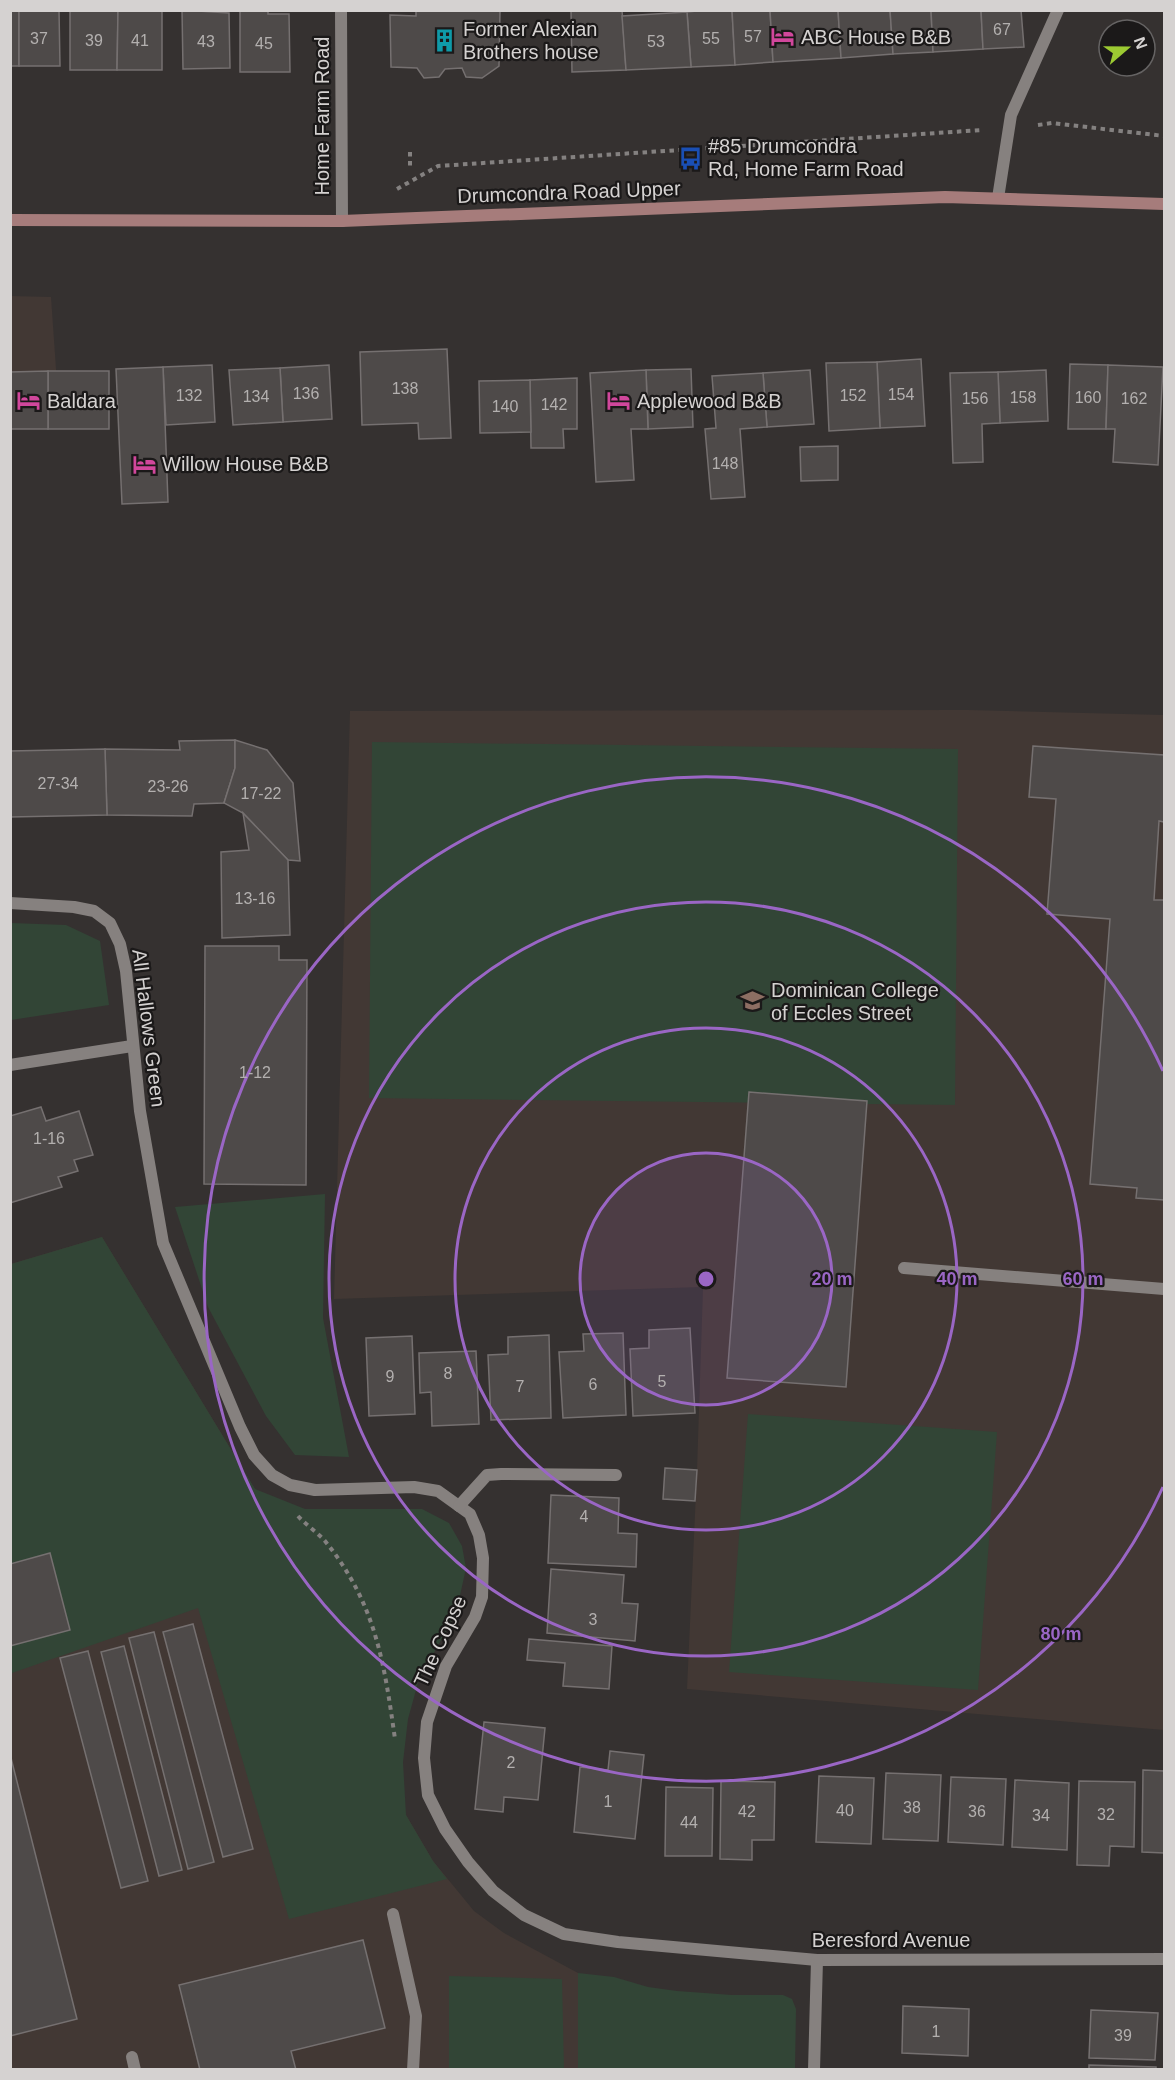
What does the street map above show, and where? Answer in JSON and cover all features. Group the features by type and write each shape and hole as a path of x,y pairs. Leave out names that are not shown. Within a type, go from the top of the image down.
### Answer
{"main road":[{"name":"Drumcondra Road Upper","path":"10,220 342,221 945,197 1164,204"}],"street":[{"name":"Home Farm Road","path":"341,10 342,221"},
{"path":"998,198 1011,115 1058,10"},
{"name":"All Hallows Green","path":"10,903 94,910 110,923 120,944 126,971 140,1111 163,1243"},
{"path":"10,1065 132,1046"},
{"name":"The Copse","path":"163,1243 240,1427 254,1455 272,1475 290,1485 315,1491 414,1487 438,1491 470,1514 479,1535 483,1558 482,1597 475,1617 446,1666 427,1722 424,1758 428,1795 446,1829 468,1862 493,1891 524,1915 564,1934 618,1942"},
{"path":"904,1268 1164,1289"},
{"path":"459,1506 487,1475 616,1475"},
{"path":"393,1914 416,2016 413,2070"},
{"name":"Beresford Avenue","path":"618,1942 817,1960 1164,1959"},
{"path":"814,2070 817,1960"},
{"path":"132,2057 135,2070"}],"path":[{"path":"391,193 438,166 1008,128 1053,123 1164,135"},
{"path":"410,152 410,166"}],"shaded area":[{"path":"10,296 51,297 60,426 11,429"},
{"name":"Dominican College of Eccles Street","path":"968,710 1164,715 1164,1730 687,1689 703,1287 334,1299 350,711"},
{"path":"102,1237 255,1489 406,1815 433,1861 474,1911 504,1933 578,1973 578,2069 11,2070 11,1264"}],"green space":[{"path":"372,742 958,749 955,1105 369,1098"},
{"path":"11,923 66,925 100,941 109,1005 11,1020"},
{"path":"325,1194 323,1318 349,1457 295,1455 266,1416 208,1307 175,1207"},
{"path":"102,1237 255,1489 305,1509 422,1509 449,1523 462,1546 466,1568 456,1614 419,1679 408,1719 403,1762 406,1815 433,1861 447,1879 289,1919 198,1608 12,1673 11,1646 70,1630 50,1554 11,1564 11,1264"},
{"path":"748,1414 997,1432 978,1690 729,1672"},
{"path":"578,1973 614,1977 648,1987 677,1991 732,1995 783,1995 792,1999 796,2009 795,2069 578,2069"},
{"path":"449,1976 562,1979 564,2069 449,2069"}],"building":[{"path":"10,10 19,10 19,66 10,66"},
{"path":"19,10 59,10 60,66 19,66"},
{"path":"70,10 118,10 117,70 70,70"},
{"path":"118,10 162,10 162,70 117,70"},
{"path":"182,10 229,13 230,68 183,69"},
{"path":"240,10 268,10 268,14 289,14 290,72 240,72"},
{"name":"Former Alexian Brothers house","path":"416,10 500,10 499,66 482,78 466,77 462,68 445,69 439,77 424,78 417,68 391,67 390,15 416,16"},
{"path":"571,10 622,10 626,70 572,72"},
{"path":"732,10 735,65 691,67 687,12"},
{"path":"732,10 770,10 773,62 735,65"},
{"path":"770,10 838,10 841,58 773,62"},
{"path":"838,10 890,10 893,54 841,58"},
{"path":"890,10 931,10 933,52 893,54"},
{"path":"931,10 981,10 983,49 933,52"},
{"path":"981,10 1021,10 1024,47 983,49"},
{"path":"687,12 691,67 626,70 622,16"},
{"path":"447,349 451,438 419,439 418,423 362,425 360,352"},
{"path":"921,359 925,426 880,428 877,362"},
{"path":"877,362 880,428 829,431 826,363"},
{"path":"1070,364 1108,365 1106,429 1068,429"},
{"path":"212,365 215,422 166,425 163,367"},
{"path":"329,365 332,419 283,422 280,368"},
{"path":"1108,365 1163,367 1158,465 1113,462 1115,429 1106,429"},
{"name":"Willow House B&B","path":"163,367 168,502 122,504 116,369"},
{"path":"280,368 283,422 233,425 229,370"},
{"path":"691,369 693,427 648,429 646,370"},
{"name":"Applewood B&B","path":"646,370 648,429 631,429 634,480 596,482 590,373"},
{"path":"810,370 814,424 767,427 763,373"},
{"path":"1046,370 1048,421 1000,423 998,372"},
{"path":"48,371 109,371 109,429 48,429"},
{"name":"Baldara","path":"48,371 48,429 10,429 10,372"},
{"path":"998,372 1000,423 982,424 983,462 953,463 950,373"},
{"path":"763,373 767,427 740,429 745,497 711,499 705,429 716,428 712,376"},
{"path":"577,378 577,429 563,429 564,448 531,448 530,380"},
{"path":"530,380 531,432 480,433 479,381"},
{"path":"838,446 838,480 801,481 800,447"},
{"path":"235,740 235,768 224,803 194,804 192,816 107,815 105,749 180,750 179,741"},
{"path":"235,740 267,750 293,783 300,861 288,860 243,813 224,803 235,768"},
{"path":"1033,746 1164,755 1164,822 1159,821 1154,900 1164,900 1164,1200 1136,1198 1137,1188 1090,1184 1110,919 1047,914 1056,799 1029,797"},
{"path":"105,749 107,815 10,817 10,751"},
{"path":"243,813 288,860 290,935 222,938 221,852 249,850"},
{"path":"205,946 279,946 279,960 307,960 306,1185 204,1184"},
{"path":"749,1092 867,1101 846,1387 727,1378"},
{"path":"41,1107 46,1121 79,1111 93,1155 74,1160 78,1171 58,1177 62,1187 10,1203 10,1116"},
{"path":"690,1328 695,1413 633,1416 630,1349 649,1348 649,1330"},
{"path":"623,1333 626,1415 563,1418 559,1352 584,1351 583,1334"},
{"path":"549,1335 551,1418 491,1420 488,1355 508,1354 508,1337"},
{"path":"412,1336 415,1414 369,1416 366,1338"},
{"path":"476,1351 479,1424 432,1426 431,1392 420,1393 419,1353"},
{"path":"665,1468 697,1470 695,1501 663,1499"},
{"path":"551,1495 619,1498 618,1533 637,1534 636,1567 548,1563"},
{"path":"50,1553 70,1630 10,1646 10,1564"},
{"path":"551,1569 624,1575 622,1603 638,1604 635,1641 547,1633"},
{"path":"193,1624 253,1849 223,1857 163,1632"},
{"path":"154,1632 214,1862 188,1869 129,1638"},
{"path":"529,1639 612,1646 609,1689 563,1686 565,1663 527,1660"},
{"path":"124,1646 182,1870 159,1876 101,1652"},
{"path":"88,1651 148,1881 121,1888 60,1658"},
{"path":"484,1722 545,1728 538,1800 504,1797 503,1812 475,1809"},
{"path":"610,1751 644,1755 635,1839 574,1832 580,1767 608,1770"},
{"path":"10,1754 77,2019 10,2036"},
{"path":"1143,1770 1164,1771 1164,1853 1142,1852"},
{"path":"886,1773 941,1775 938,1841 883,1839"},
{"path":"819,1776 874,1778 871,1844 816,1842"},
{"path":"951,1777 1006,1779 1003,1845 948,1842"},
{"path":"1015,1780 1069,1783 1067,1850 1012,1847"},
{"path":"721,1781 775,1782 774,1840 752,1840 752,1860 720,1859"},
{"path":"1079,1781 1135,1782 1134,1847 1110,1846 1109,1866 1077,1865"},
{"path":"666,1787 713,1788 712,1856 665,1856"},
{"path":"363,1940 385,2028 291,2051 296,2070 200,2070 179,1985"},
{"path":"903,2006 969,2009 968,2056 902,2053"},
{"path":"1091,2010 1158,2013 1155,2060 1089,2058"},
{"path":"1089,2065 1156,2067 1156,2070 1089,2070"}],"place":[{"name":"ABC House B&B","path":"783,37"},
{"name":"Former Alexian Brothers house","path":"445,41"},
{"name":"#85 Drumcondra Rd, Home Farm Road","path":"690,158"},
{"name":"Baldara","path":"29,401"},
{"name":"Applewood B&B","path":"619,401"},
{"name":"Willow House B&B","path":"144,464"},
{"name":"Dominican College of Eccles Street","path":"753,1001"}]}
